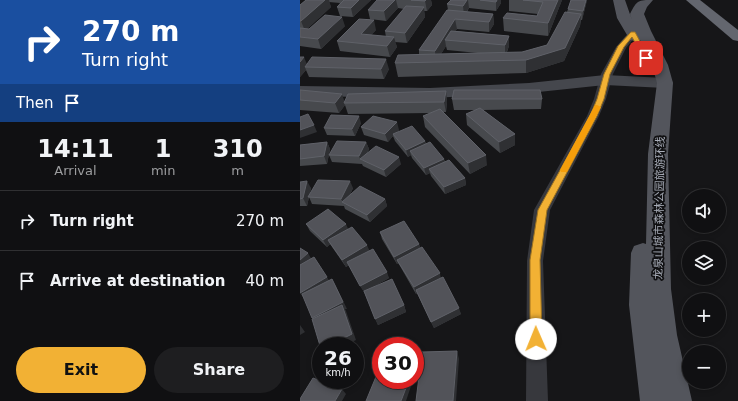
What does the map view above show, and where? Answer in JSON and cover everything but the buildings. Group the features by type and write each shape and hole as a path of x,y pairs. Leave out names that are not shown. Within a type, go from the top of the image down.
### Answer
{"highway":[{"path":"692,0 710,6 738,24"},
{"path":"710,6 738,37"}],"main road":[{"name":"龙泉山城市森林公园旅游环线","path":"619,0 624,18 658,79 646,140 642,305 656,401"},
{"name":"龙泉山城市森林公园旅游环线","path":"647,0 641,5 637,14 658,60 658,289 663,335 676,401"}],"street":[{"path":"538,401 535,260 542,210 593,116 600,99 606,77 621,46 633,33"},
{"path":"300,86 434,89 529,84 584,75 658,79"},
{"path":"300,91 430,93 555,86 606,77"}],"slow traffic":[{"path":"564,170 597,107"}],"route":[{"path":"536,339 535,260 542,210 593,116 600,99 607,74 621,46 633,33 646,58"}]}
